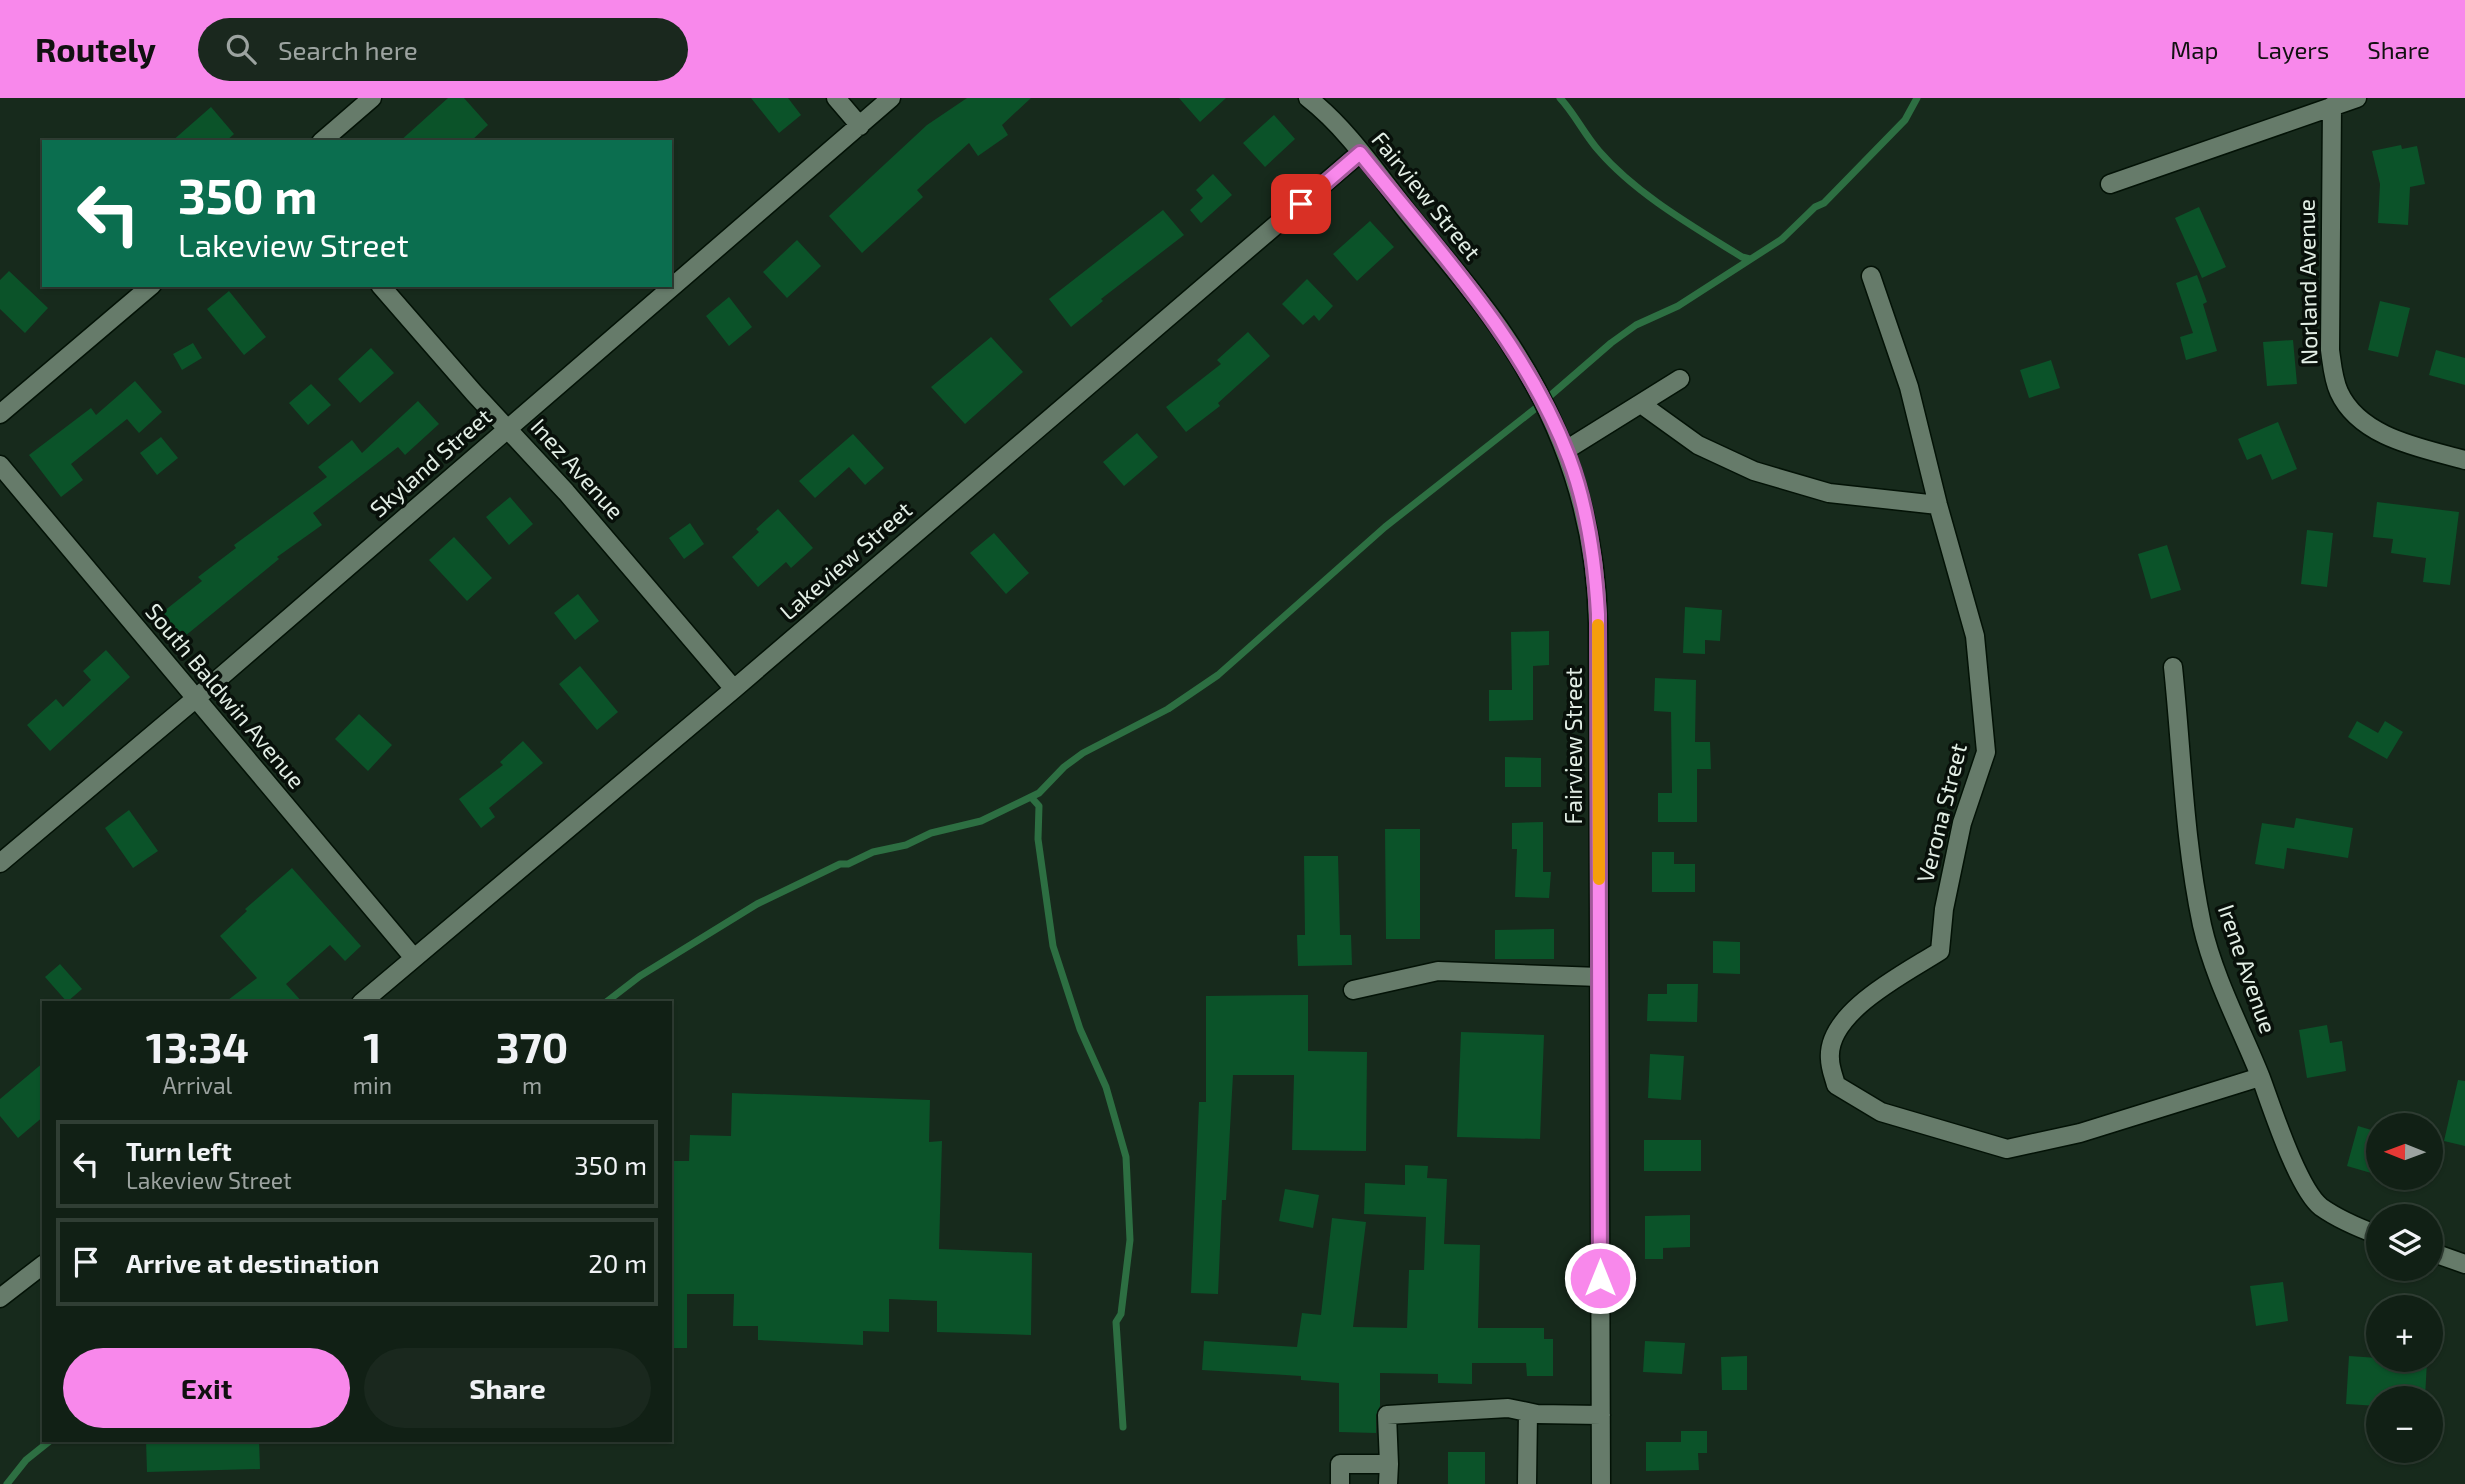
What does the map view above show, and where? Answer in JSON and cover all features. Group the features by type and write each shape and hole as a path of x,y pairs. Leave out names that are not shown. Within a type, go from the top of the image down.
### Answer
{"street":[{"path":"323,140 372,98"},
{"path":"836,98 860,126"},
{"name":"Skyland Street","path":"0,863 195,699 891,98"},
{"name":"Fairview Street","path":"1308,98 1342,130 1484,308 1518,357 1550,414 1566,450 1589,533 1597,589 1601,1484"},
{"path":"2110,184 2357,98"},
{"name":"Norland Avenue","path":"2332,106 2330,350 2340,394 2354,414 2368,427 2415,446 2465,460"},
{"name":"Lakeview Street","path":"363,1001 734,689 1360,153"},
{"name":"Verona Street","path":"1871,276 1909,387 1938,505 1975,636 1986,752 1962,823 1944,909 1940,951 1861,1002 1837,1027 1829,1057 1836,1085 1881,1112 2007,1149 2080,1133 2260,1077"},
{"path":"0,414 150,287"},
{"name":"Inez Avenue","path":"382,287 566,492 734,689"},
{"path":"1566,450 1680,379"},
{"path":"1641,404 1698,445 1754,471 1829,493 1938,505"},
{"name":"South Baldwin Avenue","path":"0,465 414,958"},
{"name":"Irene Avenue","path":"2174,667 2191,853 2203,927 2218,974 2289,1151 2311,1195 2321,1206 2366,1230"},
{"path":"1353,990 1438,971 1600,977"},
{"path":"2443,1256 2465,1264"},
{"path":"0,1298 42,1266"},
{"path":"1388,1484 1387,1415 1508,1408 1528,1412 1601,1415"},
{"path":"1527,1484 1528,1412"},
{"path":"1340,1484 1340,1464 1389,1464"}],"building":[{"path":"448,98 464,98 488,125 472,140 401,140"},
{"path":"751,98 788,98 801,115 779,133"},
{"path":"967,98 1031,98 1002,125 1008,135 978,156 969,143 917,190 923,197 862,253 829,216 927,125"},
{"path":"1179,98 1226,98 1200,122"},
{"path":"211,107 234,134 227,140 173,140"},
{"path":"1274,115 1295,139 1265,167 1243,143"},
{"path":"2401,145 2402,149 2417,146 2425,184 2410,187 2408,225 2378,223 2380,184 2372,151"},
{"path":"1213,174 1232,195 1201,223 1190,210 1203,198 1196,190"},
{"path":"2199,207 2226,267 2202,278 2175,218"},
{"path":"1163,210 1184,235 1101,299 1103,301 1071,327 1049,299"},
{"path":"1370,221 1394,247 1357,281 1333,254"},
{"path":"797,240 821,266 787,298 763,272"},
{"path":"9,271 48,308 25,333 0,309 0,280"},
{"path":"2197,275 2207,302 2203,304 2217,351 2186,360 2180,337 2193,333 2176,283"},
{"path":"1307,279 1333,306 1319,321 1314,315 1303,325 1282,304"},
{"path":"229,291 266,337 244,355 207,309"},
{"path":"729,297 752,327 729,346 706,316"},
{"path":"2380,301 2410,308 2398,357 2368,350"},
{"path":"1248,332 1270,356 1218,403 1220,406 1186,432 1166,407 1221,364 1217,360"},
{"path":"991,337 1023,372 965,424 931,387"},
{"path":"2293,340 2297,384 2267,386 2263,342"},
{"path":"193,343 202,358 182,370 173,354"},
{"path":"371,348 394,373 360,403 338,379"},
{"path":"2436,350 2465,358 2465,385 2429,375"},
{"path":"2051,360 2060,388 2029,398 2020,370"},
{"path":"135,381 162,412 139,433 127,419 71,464 83,480 61,497 29,455 91,408 96,415"},
{"path":"311,384 331,405 308,425 289,403"},
{"path":"418,401 439,424 405,455 398,447 313,513 322,525 277,557 279,559 179,641 159,615 202,581 198,577 236,548 234,545 327,477 318,467 352,440 362,453"},
{"path":"2278,422 2297,469 2272,480 2261,454 2247,460 2238,439"},
{"path":"1137,433 1158,457 1124,486 1103,462"},
{"path":"853,434 884,468 865,485 849,467 815,498 799,481"},
{"path":"161,437 178,458 157,475 140,453"},
{"path":"510,497 533,524 509,545 486,517"},
{"path":"2377,502 2459,512 2450,585 2423,582 2426,558 2391,553 2393,539 2373,537"},
{"path":"778,509 813,548 791,568 786,562 758,587 732,557 759,532 756,529"},
{"path":"690,523 704,544 684,559 669,538"},
{"path":"2307,530 2333,533 2327,587 2301,584"},
{"path":"994,533 1029,573 1006,594 970,553"},
{"path":"454,537 492,578 467,601 429,560"},
{"path":"2167,545 2181,590 2151,599 2138,554"},
{"path":"578,594 599,621 575,640 554,613"},
{"path":"1685,607 1722,610 1720,641 1705,640 1705,654 1683,653"},
{"path":"1549,631 1549,665 1533,666 1533,720 1489,721 1489,690 1512,690 1511,632"},
{"path":"106,650 130,677 50,751 27,725 56,699 63,707 91,680 83,671"},
{"path":"580,666 618,712 597,730 559,684"},
{"path":"1655,678 1696,680 1695,742 1710,742 1711,769 1697,769 1697,822 1658,822 1658,793 1672,793 1671,712 1654,711"},
{"path":"359,714 392,745 368,771 335,739"},
{"path":"2357,721 2378,733 2385,721 2403,732 2387,759 2348,737"},
{"path":"523,741 543,763 489,808 495,817 481,828 459,799 503,765 500,762"},
{"path":"1505,757 1541,758 1541,787 1505,787"},
{"path":"129,810 158,851 133,868 105,828"},
{"path":"2296,818 2353,828 2348,858 2287,848 2284,869 2255,864 2262,823 2294,828"},
{"path":"1543,822 1543,872 1551,872 1549,898 1515,897 1517,849 1512,849 1512,823"},
{"path":"1385,829 1420,829 1420,939 1386,939"},
{"path":"1652,852 1674,852 1674,864 1695,864 1695,892 1652,892"},
{"path":"1304,856 1338,856 1340,935 1351,935 1352,965 1298,966 1297,935 1305,935"},
{"path":"292,868 361,946 345,961 330,945 286,984 301,1001 227,1001 257,978 220,936 247,911 245,909"},
{"path":"1554,929 1554,959 1495,959 1495,930"},
{"path":"1713,941 1740,942 1740,974 1713,973"},
{"path":"60,964 82,989 66,1001 45,977"},
{"path":"1667,984 1698,984 1697,1022 1647,1021 1648,994 1667,994"},
{"path":"1308,995 1308,1051 1367,1052 1366,1151 1292,1150 1294,1075 1233,1075 1226,1200 1222,1200 1218,1294 1191,1293 1199,1102 1206,1102 1206,996"},
{"path":"2327,1025 2330,1043 2342,1041 2346,1071 2307,1078 2299,1030"},
{"path":"1461,1032 1544,1035 1540,1139 1457,1137"},
{"path":"1650,1054 1684,1056 1681,1100 1648,1098"},
{"path":"42,1064 42,1118 18,1138 0,1116 0,1099"},
{"path":"2458,1080 2465,1081 2465,1146 2444,1141"},
{"path":"732,1093 930,1100 929,1142 942,1141 939,1249 1032,1253 1031,1335 937,1332 937,1301 889,1299 889,1332 863,1331 863,1345 758,1340 758,1326 733,1326 734,1294 687,1294 687,1348 672,1348 672,1161 689,1161 690,1135 731,1136"},
{"path":"2358,1126 2366,1128 2366,1172 2347,1166"},
{"path":"1644,1140 1701,1140 1701,1171 1644,1171"},
{"path":"1405,1165 1428,1166 1427,1178 1447,1179 1444,1244 1480,1245 1478,1328 1544,1328 1544,1339 1553,1339 1553,1376 1527,1376 1526,1363 1472,1363 1472,1384 1438,1383 1438,1374 1380,1373 1380,1406 1376,1415 1376,1433 1339,1432 1339,1383 1301,1380 1301,1376 1202,1370 1204,1341 1297,1347 1302,1313 1321,1315 1332,1218 1366,1222 1353,1327 1407,1328 1409,1270 1424,1270 1426,1217 1364,1214 1365,1183 1405,1185"},
{"path":"1285,1189 1319,1195 1313,1228 1279,1221"},
{"path":"1690,1215 1690,1247 1663,1248 1663,1259 1645,1259 1645,1216"},
{"path":"2283,1282 2288,1321 2256,1326 2250,1286"},
{"path":"1645,1341 1685,1343 1682,1374 1643,1372"},
{"path":"1747,1356 1747,1390 1722,1390 1721,1357"},
{"path":"2349,1356 2366,1357 2366,1372 2426,1372 2426,1386 2366,1386 2366,1405 2346,1404"},
{"path":"1681,1431 1707,1431 1707,1453 1698,1453 1699,1470 1646,1471 1646,1442 1681,1442"},
{"path":"146,1442 259,1442 260,1469 147,1472"},
{"path":"1448,1452 1485,1452 1485,1484 1448,1484"}],"waterway":[{"path":"1560,98 1599,151 1630,181 1685,222 1742,257 1750,259"},
{"path":"608,1001 640,976 757,904 840,864 848,864 873,852 906,845 931,833 981,821 1039,793 1064,767 1083,753 1168,709 1218,675 1385,527 1536,408 1611,343 1636,325 1678,306 1782,239 1815,207 1824,203 1905,120 1917,98"},
{"path":"1031,797 1039,806 1038,839 1053,946 1080,1029 1106,1087 1126,1157 1130,1240 1121,1314 1116,1322 1123,1427"},
{"path":"7,1484 26,1460 48,1442"}],"slow traffic":[{"path":"1598,625 1599,879"}],"route":[{"path":"1301,204 1360,153 1503,332 1550,414 1577,482 1591,542 1598,614 1600,1278"}]}
